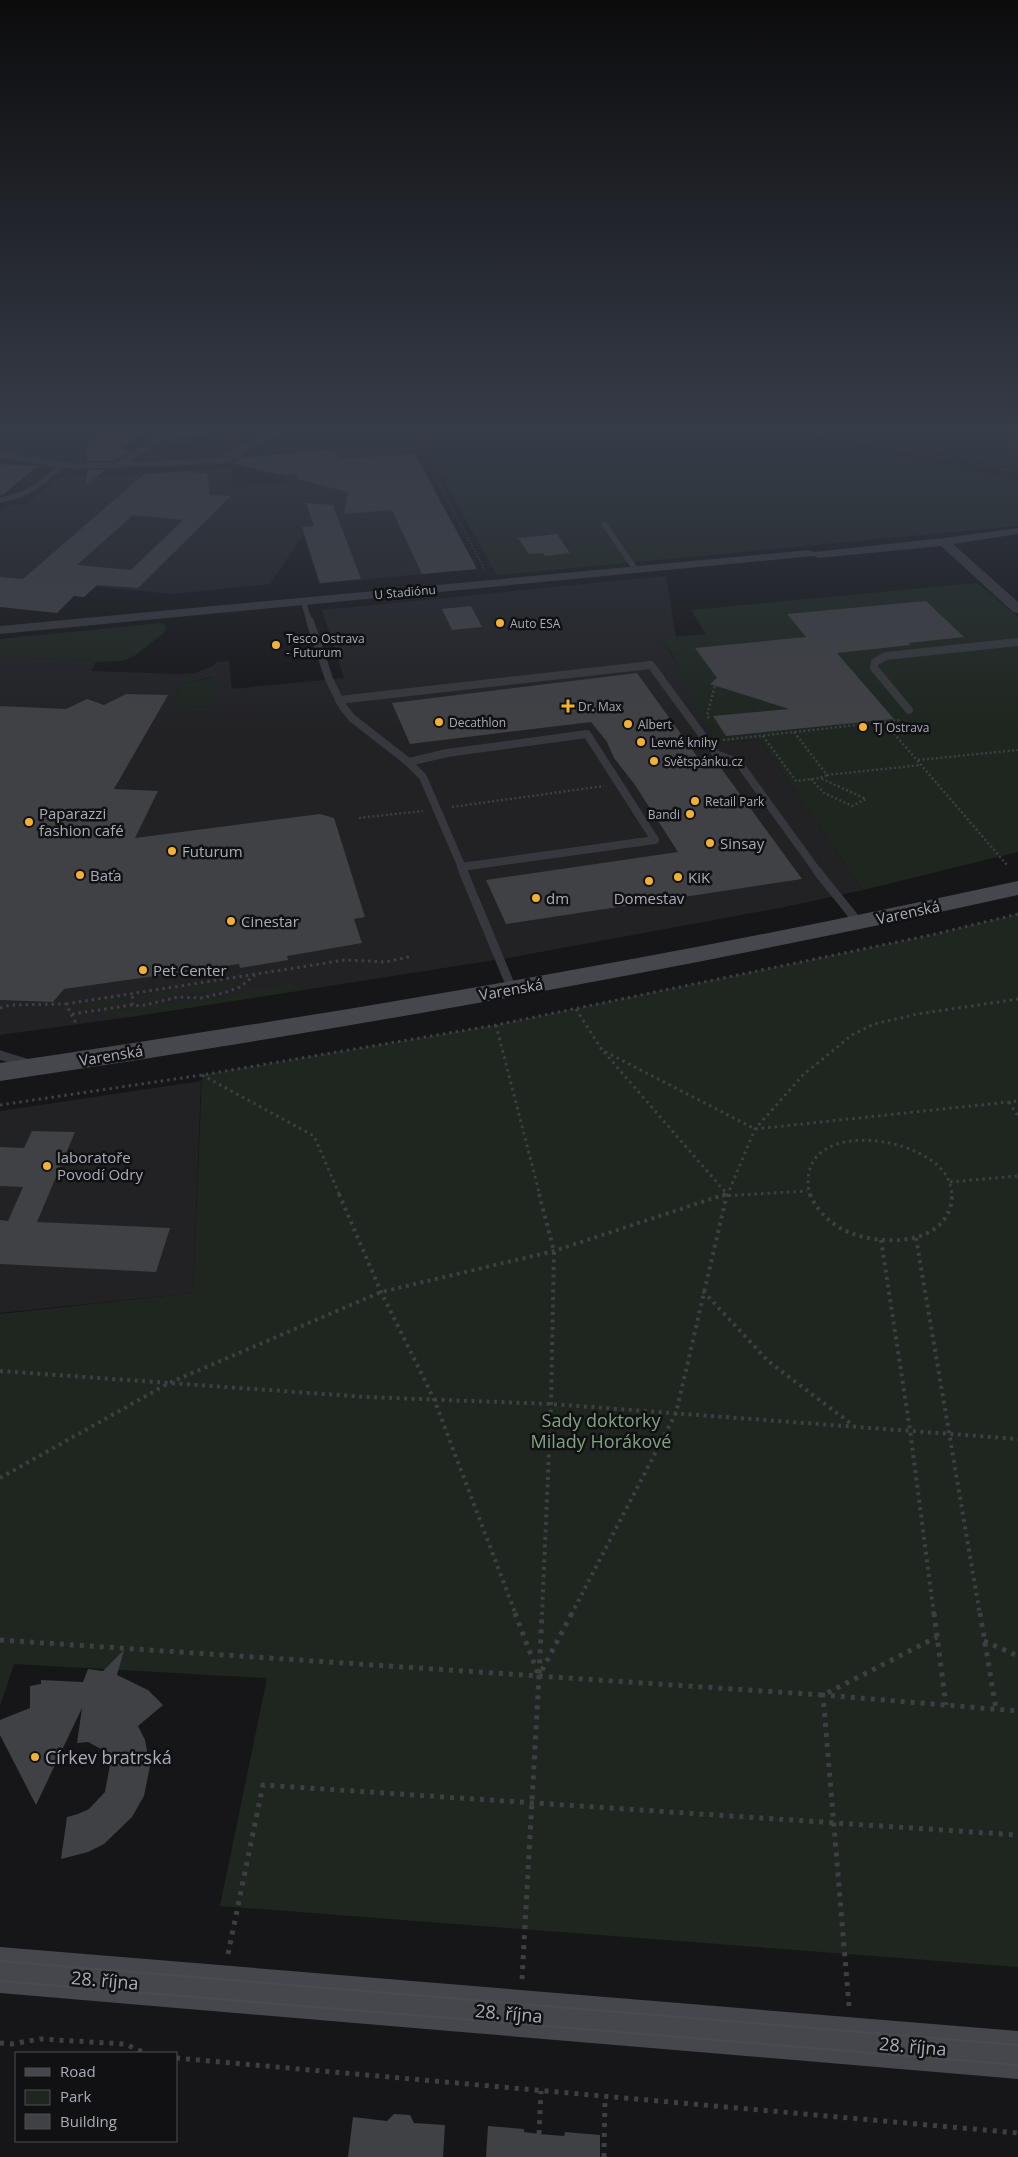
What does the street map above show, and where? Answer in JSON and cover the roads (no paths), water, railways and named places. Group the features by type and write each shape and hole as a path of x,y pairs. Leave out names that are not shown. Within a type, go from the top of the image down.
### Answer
{"street":[{"name":"U Stadiónu","path":"0,630 944,542 1018,532"},
{"path":"944,542 1018,609"},
{"name":"Varenská","path":"0,1072 269,1031 688,958 1018,888"},
{"name":"28. října","path":"0,1970 1018,2055"}],"lane":[{"path":"608,530 636,570"},
{"path":"304,601 339,700 352,717 409,762 423,777 512,989"},
{"path":"909,710 874,668 875,662 886,656 1018,642"},
{"path":"339,700 651,665 716,754 739,762 827,885 859,923"},
{"path":"409,762 446,752 587,734 655,840 461,867"},
{"path":"0,1055 38,1066"}],"tram line":[{"path":"0,1961 1018,2045"},
{"path":"0,1981 1018,2065"}],"place":[{"name":"Auto ESA","path":"500,623"},
{"name":"Tesco Ostrava - Futurum","path":"276,645"},
{"name":"Dr. Max","path":"568,706"},
{"name":"Decathlon","path":"439,722"},
{"name":"Albert","path":"628,724"},
{"name":"TJ Ostrava","path":"863,727"},
{"name":"Levné knihy","path":"641,742"},
{"name":"Světspánku.cz","path":"654,761"},
{"name":"Retail Park","path":"695,801"},
{"name":"Bandi","path":"690,814"},
{"name":"Paparazzi fashion café","path":"29,822"},
{"name":"Sinsay","path":"710,843"},
{"name":"Futurum","path":"172,851"},
{"name":"Baťa","path":"80,875"},
{"name":"KiK","path":"678,877"},
{"name":"Domestav","path":"649,881"},
{"name":"dm","path":"536,898"},
{"name":"Cinestar","path":"231,921"},
{"name":"Pet Center","path":"143,970"},
{"name":"laboratoře Povodí Odry","path":"47,1166"},
{"name":"Církev bratrská","path":"35,1757"}],"park label":[{"name":"Sady doktorky Milady Horákové","path":"601,1430"}]}
